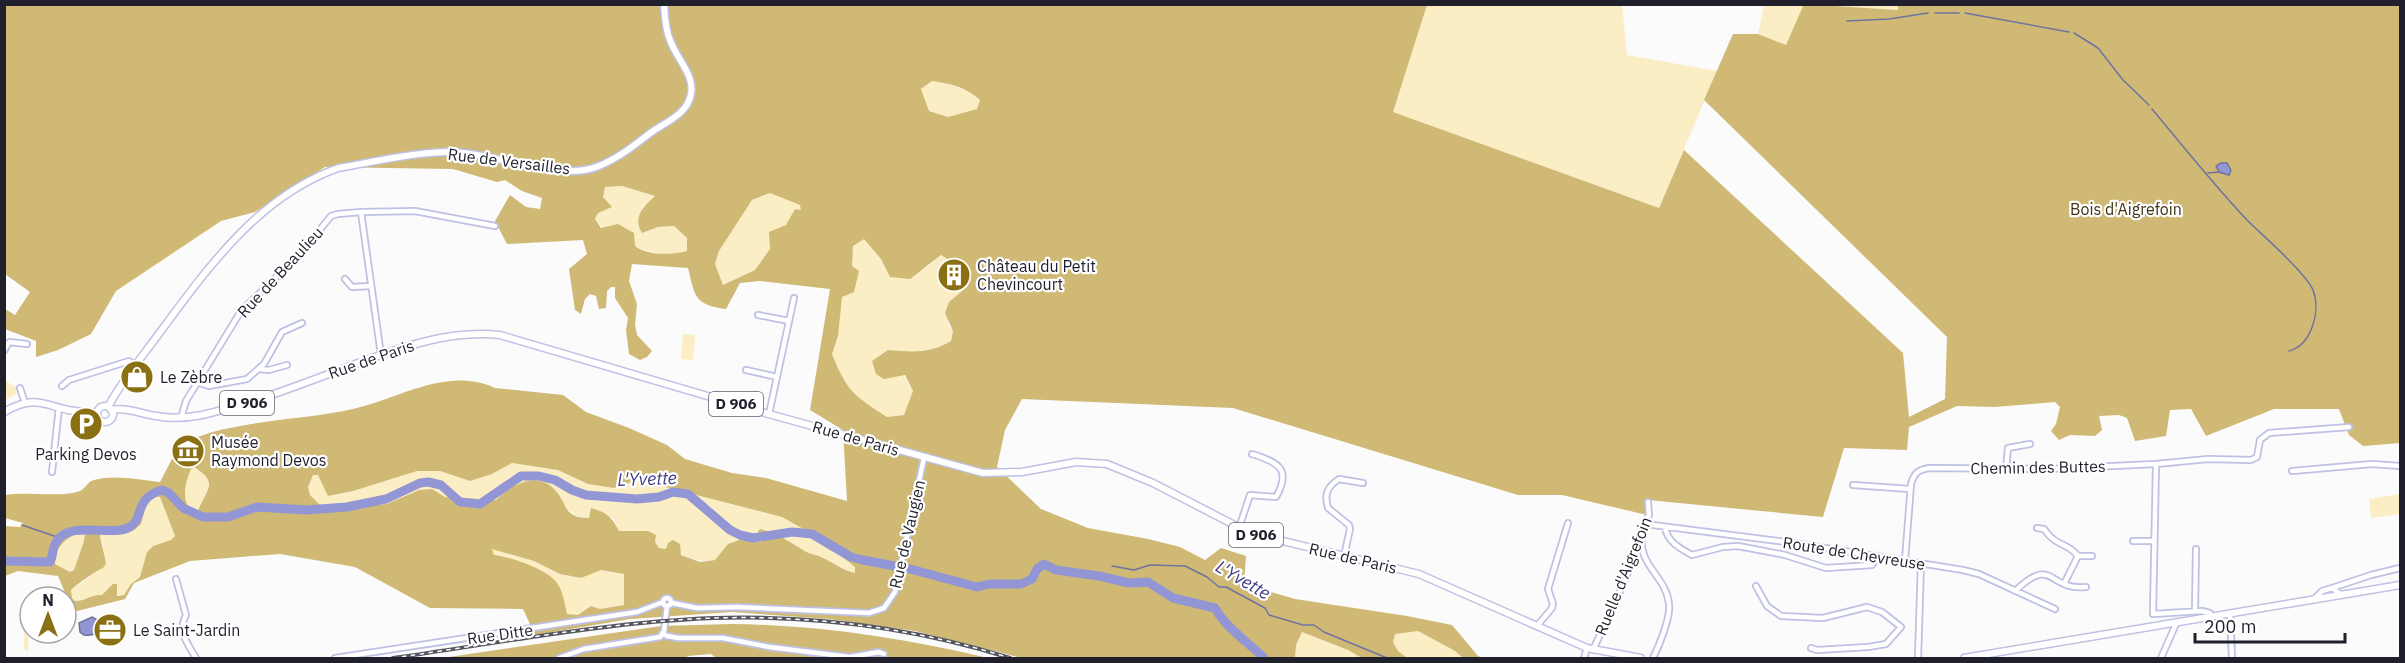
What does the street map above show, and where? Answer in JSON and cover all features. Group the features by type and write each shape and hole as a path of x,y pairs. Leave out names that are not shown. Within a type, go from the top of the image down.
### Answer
{"main road":[{"name":"Rue de Versailles","path":"110,409 136,366 207,269 256,216 289,192 324,173 338,168 446,152 480,154 571,171 598,167 682,111 690,99 690,78 670,43 666,30 664,4"},
{"name":"Rue de Paris","path":"110,409 130,410 157,417 181,418 202,415 248,403 423,341 452,334 500,334 769,414 983,473 1005,474 1076,462 1107,464 1153,483 1239,528 1269,539 1419,574 1590,649 1641,658"},
{"path":"4,412 25,403 38,401 67,410 96,413"},
{"path":"101,407 110,409 112,417 106,422 100,421 96,413 101,407"},
{"path":"1964,658 2400,585"}],"street":[{"name":"Rue de Beaulieu","path":"181,418 186,401 241,311 300,254 331,216 361,212 415,211 495,226"},
{"path":"361,212 381,355"},
{"path":"345,279 352,287 372,286"},
{"path":"769,414 794,298"},
{"path":"758,315 789,321"},
{"path":"197,382 209,386 241,381 253,375 282,332 302,323"},
{"path":"4,351 9,342 27,344"},
{"path":"62,386 79,376 129,361 136,366"},
{"path":"259,369 269,370 287,365"},
{"path":"746,370 777,377"},
{"path":"20,388 25,403"},
{"path":"52,472 59,406"},
{"name":"Chemin des Buttes","path":"1911,489 1914,474 1929,468 2006,469 2156,464 2208,459 2252,460 2257,457 2258,442 2269,433 2349,427"},
{"path":"2006,469 2008,448 2030,444"},
{"path":"1239,528 1250,495 1276,496 1284,484 1283,472 1278,464 1252,454"},
{"name":"Rue de Vaugien","path":"884,608 895,592 900,574 924,458"},
{"path":"2156,464 2153,614 2195,611 2210,613 2212,618"},
{"path":"2292,471 2362,465 2400,466"},
{"path":"1344,556 1349,525 1328,508 1326,491 1339,479 1363,483"},
{"path":"1853,485 1911,489 1905,561"},
{"name":"Ruelle d'Aigrefoin","path":"1584,658 1626,578 1646,526 1649,514 1648,502"},
{"path":"1537,626 1552,608 1553,604 1548,590 1568,523"},
{"path":"1646,526 1642,553 1664,586 1670,606 1653,658"},
{"name":"Route de Chevreuse","path":"1646,526 1794,543 1979,574 2055,609"},
{"path":"1665,527 1670,540 1680,549 1692,555 1723,546 1747,546 1833,569 1851,565 1872,565 1878,556"},
{"path":"2037,528 2044,529 2051,540 2073,549 2078,556"},
{"path":"2133,541 2154,541"},
{"path":"2195,611 2196,549"},
{"path":"2078,556 2092,556"},
{"path":"2064,584 2078,556"},
{"path":"1918,658 1921,563"},
{"path":"2312,601 2322,591 2400,568"},
{"path":"2015,591 2037,573 2044,573 2075,588 2086,587"},
{"path":"176,579 186,615 182,623 182,632 196,658"},
{"path":"1756,586 1767,606 1781,616 1823,618 1867,607 1882,612 1901,627 1886,644 1817,650 1811,648"},
{"path":"2332,588 2342,596"},
{"path":"663,634 667,603"},
{"name":"Rue Ditte","path":"335,658 637,612 667,603 697,608 737,607 845,613 869,613 884,608"},
{"path":"2230,614 2232,658"},
{"path":"2161,658 2176,624"},
{"path":"663,634 678,638 723,638 769,647 850,657 879,652 884,654"},
{"path":"559,658 584,649 656,638 663,634"}],"shaded area":[{"path":"1427,5 1622,5 1627,55 1717,71 1659,208 1393,112"},
{"path":"1764,5 1804,5 1786,45 1758,34"},
{"path":"1813,5 1898,5 1899,10"},
{"path":"932,81 952,85 969,92 980,100 977,109 948,117 929,111 921,89"},
{"path":"622,186 656,197 643,206 642,233 658,227 674,226 687,238 687,251 673,255 641,249 619,239 601,226 595,219 604,187"},
{"path":"770,193 800,205 802,210 795,209 787,223 773,235 770,249 755,270 723,285 715,264 719,251 752,200"},
{"path":"864,238 881,259 890,277 926,268 941,255 968,272 968,286 949,302 948,324 953,331 951,341 928,350 888,350 913,391 904,415 887,417 866,403 847,384 832,354 853,246"},
{"path":"683,334 695,335 693,360 681,359"},
{"path":"4,380 19,389 18,393 5,400"},
{"path":"512,463 559,470 588,484 614,488 638,480 782,517 838,553 855,567 855,574 777,535 760,529 758,531 761,542 742,539 728,544 715,560 695,560 668,543 666,549 659,548 648,531 619,531 613,518 584,518 572,513 555,489 506,490 497,500 445,497 432,489 419,490 387,504 329,510 310,495 308,487 313,475 318,474 328,496 353,491 417,471 440,471 470,481 492,474"},
{"path":"194,467 207,478 209,487 198,511 194,512 187,503 185,492 189,474"},
{"path":"2400,494 2400,514 2371,518 2369,499"},
{"path":"156,496 160,497 175,536 171,540 153,546 147,552 140,577 131,584 124,595 102,595 78,600 78,585 90,577 95,570 103,545 99,536 100,532 111,532 141,524 147,501"},
{"path":"85,532 74,570 70,572 55,564 60,547 73,536"},
{"path":"491,548 534,561 560,574 581,578 601,570 624,574 624,605 600,609 591,606 578,615 567,614 558,584 520,563 494,555"},
{"path":"1418,631 1455,651 1463,658 1407,658 1398,651 1393,642 1395,633"},
{"path":"1302,632 1349,650 1362,658 1295,658 1296,645"},
{"path":"24,645 28,645 28,652 24,649"}],"green space":[{"name":"Bois d'Aigrefoin","path":"1804,4 1898,10 1898,4 2400,5 2400,443 2363,446 2349,435 2339,409 2274,409 2206,436 2191,409 2170,410 2166,436 2135,441 2127,418 2119,415 2099,416 2102,430 2095,436 2070,435 2059,440 2051,431 2056,424 2060,407 2055,402 1995,407 1957,406 1909,427 1907,450 1844,448 1823,517 1648,500 1647,515 1562,495 1518,495 1233,408 1022,399 1005,430 997,467 1041,509 1088,528 1180,547 1205,560 1221,548 1246,556 1244,584 1295,599 1452,625 1478,656 1484,658 1463,658 1455,651 1418,631 1395,634 1393,642 1398,651 1407,658 1362,658 1302,632 1296,645 1295,658 1022,658 915,631 829,619 732,612 630,619 535,635 523,609 430,608 355,567 280,554 190,561 134,583 125,599 78,611 78,601 102,595 113,584 117,584 117,596 124,595 131,584 140,577 147,552 153,546 171,540 175,536 160,497 156,496 147,501 141,524 134,530 100,532 106,564 78,585 62,585 58,576 18,571 5,576 5,526 20,527 23,523 5,518 5,495 72,493 102,478 160,482 173,457 199,460 195,438 203,435 245,425 353,409 441,382 477,382 495,388 563,395 586,412 667,445 685,459 732,473 766,478 847,501 843,430 810,410 830,289 759,281 740,283 726,309 708,305 698,298 692,286 688,268 632,264 629,281 637,304 635,325 637,335 652,351 640,360 629,354 626,330 628,318 615,298 615,287 607,291 606,308 599,309 596,296 590,294 585,299 581,314 575,310 569,269 587,254 583,240 507,244 495,221 510,195 526,207 540,209 542,198 522,191 505,180 497,182 453,169 325,167 255,212 221,221 116,291 91,334 58,350 36,357 36,341 5,329 5,309 15,315 30,292 5,274 5,5 1427,5 1393,112 1659,208 1684,150 1903,353 1909,417 1945,399 1947,337 1704,100 1733,34 1758,34 1786,45","holes":["932,81 946,83 969,92 980,100 977,109 948,117 929,111 921,89","622,186 655,196 643,208 639,217 638,222 642,233 658,227 674,226 687,238 687,251 667,254 646,252 635,246 634,233 618,224 601,228 595,219 598,213 612,207 603,197 605,187","770,193 800,205 801,210 795,209 786,225 769,232 770,249 755,270 723,285 715,264 719,251 752,200","864,239 881,259 890,277 910,279 941,255 968,272 968,286 949,302 945,313 953,331 951,341 928,350 888,350 872,361 876,374 884,379 905,375 913,391 904,415 887,417 866,403 847,384 832,354 838,336 842,297 854,292 859,271 852,266 853,246","512,463 558,470 588,484 614,488 638,480 782,517 838,553 855,567 855,573 760,529 758,531 761,542 742,539 728,544 715,560 700,562 681,555 680,544 673,540 668,543 666,549 659,548 655,542 656,535 648,531 619,531 605,513 591,508 589,518 575,516 570,513 555,490 540,481 532,480 517,485 496,500 445,497 432,489 419,490 387,504 330,510 310,495 308,487 313,475 318,475 328,496 353,491 417,471 440,471 470,481 492,474","194,467 209,482 198,511 194,512 185,498 191,469","85,532 74,570 70,572 55,564 55,558 60,547 73,535","492,549 534,561 560,574 581,578 601,570 624,574 624,605 600,609 591,606 578,615 567,614 561,590 552,578 528,564 494,555"]},
{"path":"732,624 797,627 861,634 924,644 988,658 716,658 711,654 686,658 442,658 661,626"}],"water":[{"path":"2227,163 2231,170 2229,175 2219,172 2216,166"},
{"path":"92,617 103,623 101,629 97,633 84,635 80,632 79,623"}],"waterway":[{"path":"1847,21 1889,19 1928,13"},
{"path":"1935,13 1959,13"},
{"path":"1965,13 2069,32"},
{"path":"2074,33 2098,48 2123,80 2149,105"},
{"path":"2152,109 2222,193 2293,264 2313,290 2316,307 2313,326 2304,342 2289,351"},
{"path":"2208,173 2219,172"},
{"name":"L'Yvette","path":"4,561 50,562 55,544 61,536 70,532 112,531 130,527 147,498 162,490 169,493 183,508 203,517 228,517 257,507 306,510 347,507 386,499 420,483 428,482 441,485 460,502 480,504 521,476 539,476 555,480 586,495 637,499 659,497 673,492 688,494 730,530 740,535 753,538 792,532 812,534 851,557 910,569 977,587 989,584 1021,584 1032,579 1037,569 1044,564 1056,570 1129,583 1148,582 1173,598 1215,608 1231,628 1264,658"},
{"path":"22,525 60,538"},
{"name":"L'Yvette","path":"1112,566 1134,570 1150,565 1185,566 1207,577 1219,587 1226,587 1265,608 1269,615 1303,625 1314,625 1324,632 1387,658"}],"railway":[{"path":"393,658 553,634 674,620 714,618 789,619 864,626 938,639 1010,658"}],"place":[{"name":"Château du Petit Chevincourt","path":"954,275"},
{"name":"Le Zèbre","path":"137,377"},
{"name":"Parking Devos","path":"86,424"},
{"name":"Musée Raymond Devos","path":"188,451"},
{"name":"Le Saint-Jardin","path":"110,630"}]}
